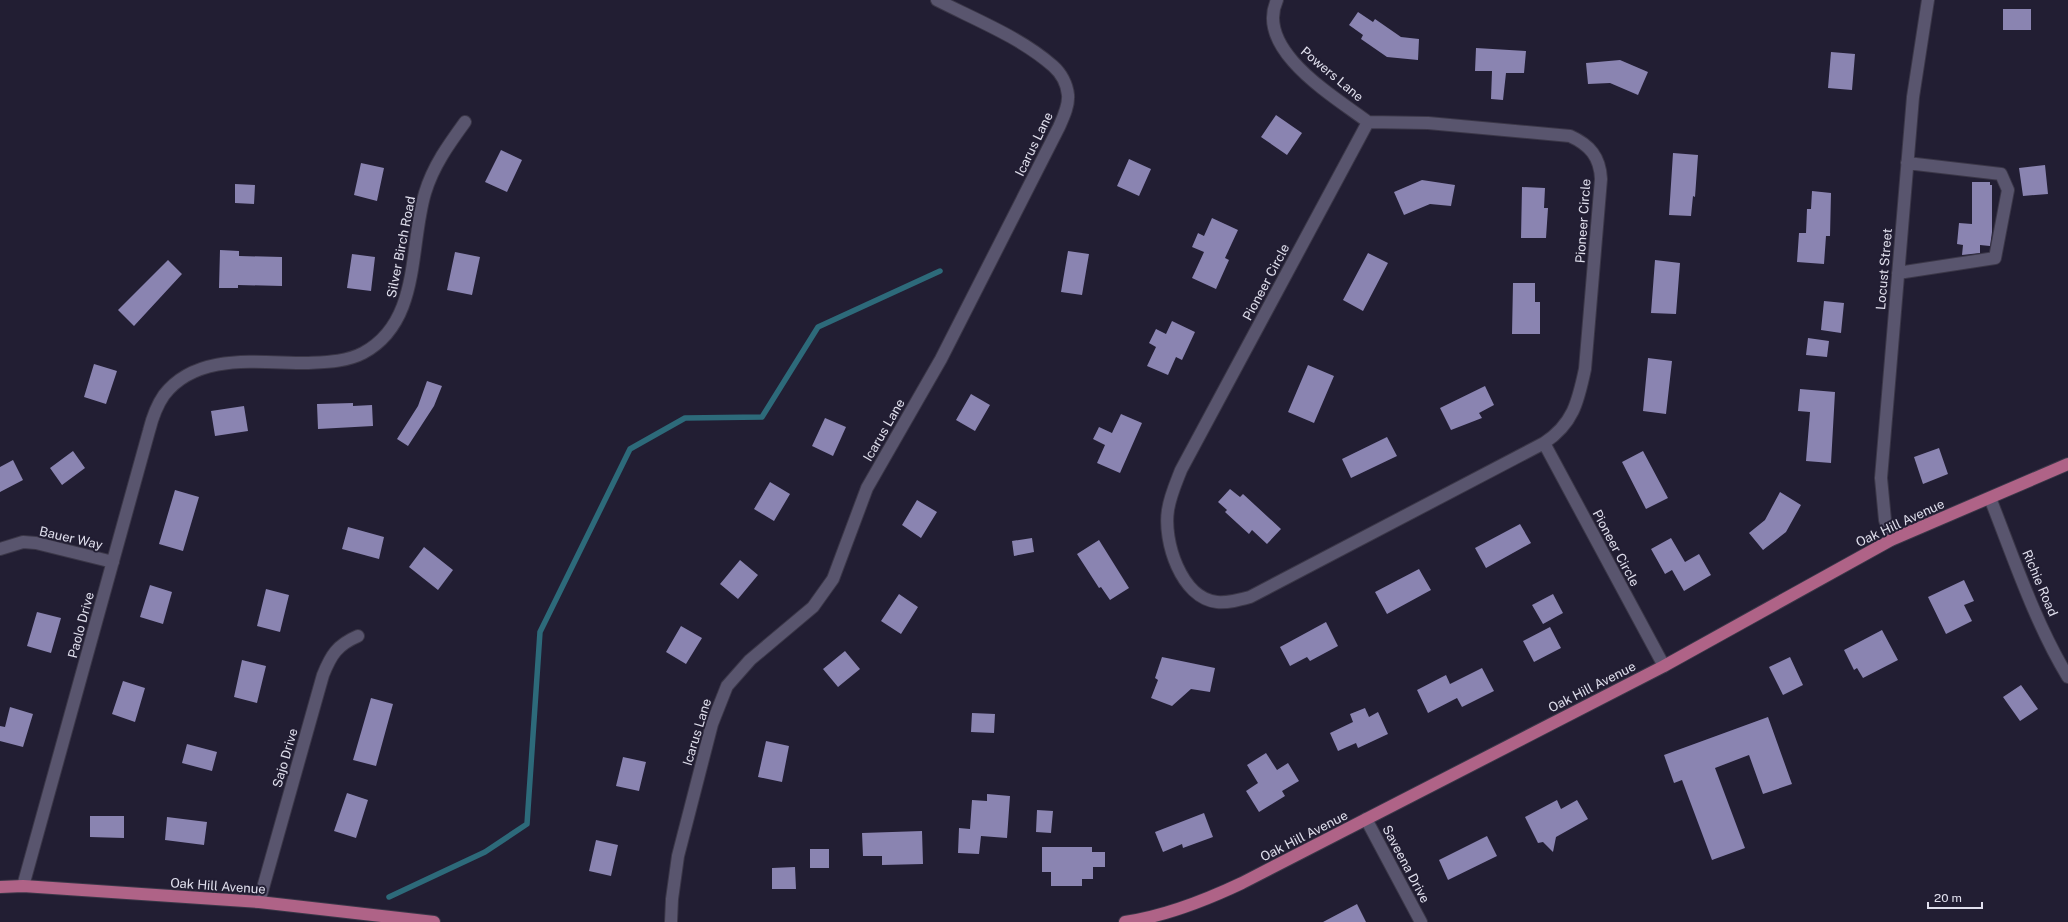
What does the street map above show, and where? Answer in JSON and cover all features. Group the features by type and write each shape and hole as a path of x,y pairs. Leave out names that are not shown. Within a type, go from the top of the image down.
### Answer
{"main road":[{"name":"Oak Hill Avenue","path":"1125,922 1166,913 1219,894 1664,666 1890,540 2068,464"},
{"name":"Oak Hill Avenue","path":"0,887 23,886 259,902 434,922"}],"street":[{"name":"Icarus Lane","path":"671,922 678,856 712,724 727,686 750,660 813,607 833,580 867,488 941,359 1059,127 1066,108 1068,97 1066,85 1053,66 1014,40 937,0"},
{"name":"Powers Lane","path":"1277,0 1273,8 1272,24 1276,37 1287,56 1304,72 1368,122"},
{"name":"Locust Street","path":"1890,540 1885,520 1881,478 1913,97 1928,0"},
{"name":"Silver Birch Road","path":"181,378 203,368 225,364 340,360 363,352 385,336 395,324 405,301 422,206 428,182 438,160 465,122"},
{"name":"Pioneer Circle","path":"1368,122 1428,123 1562,135 1579,140 1596,156 1602,179 1585,368 1580,393 1567,424 1558,434 1544,443 1250,597 1230,602 1215,602 1200,596 1188,584 1178,568 1170,550 1167,531 1168,511 1172,492 1181,470 1368,122"},
{"path":"1898,273 1995,258 2008,190 2001,174 1907,163"},
{"name":"Paolo Drive","path":"23,886 152,420 163,396 181,378"},
{"name":"Pioneer Circle","path":"1544,443 1664,666"},
{"name":"Richie Road","path":"1990,498 2027,592 2068,677"},
{"name":"Bauer Way","path":"0,549 23,542 36,543 113,562"},
{"name":"Sajo Drive","path":"259,902 323,676 336,650 347,641 358,636"},
{"name":"Saveena Drive","path":"1366,820 1421,922"}],"building":[{"path":"2003,9 2031,9 2031,30 2003,30"},
{"path":"1358,12 1373,22 1375,19 1401,37 1419,39 1418,60 1387,57 1361,39 1363,35 1349,25"},
{"path":"1476,48 1526,51 1524,73 1506,73 1503,100 1491,99 1492,71 1475,71"},
{"path":"1831,52 1855,54 1852,90 1828,88"},
{"path":"1620,60 1648,72 1638,95 1610,83 1588,84 1586,63"},
{"path":"1276,115 1302,133 1287,155 1261,137"},
{"path":"501,150 522,160 507,192 485,182"},
{"path":"1673,153 1698,155 1695,197 1693,196 1691,216 1669,215"},
{"path":"1129,159 1151,169 1139,196 1117,186"},
{"path":"361,163 384,168 377,201 354,195"},
{"path":"2045,165 2048,194 2023,196 2019,168"},
{"path":"1422,180 1455,185 1451,206 1430,204 1404,215 1394,192"},
{"path":"1972,182 1990,182 1990,185 1992,185 1992,232 1990,246 1980,245 1980,253 1962,255 1963,245 1957,244 1959,223 1972,224"},
{"path":"235,184 255,185 254,204 235,203"},
{"path":"1522,187 1545,188 1544,208 1548,208 1546,238 1521,238"},
{"path":"1812,191 1831,193 1830,236 1826,236 1824,264 1797,262 1799,233 1806,233 1807,209 1811,209"},
{"path":"1212,218 1238,230 1225,258 1229,260 1216,289 1192,278 1204,252 1192,247 1198,233 1204,236"},
{"path":"220,250 239,251 239,256 282,257 282,286 238,285 238,288 219,288"},
{"path":"1068,251 1089,254 1082,295 1061,292"},
{"path":"455,252 480,257 472,295 447,290"},
{"path":"1368,253 1388,263 1363,311 1343,300"},
{"path":"352,254 375,257 371,291 347,288"},
{"path":"168,260 182,274 134,326 118,310"},
{"path":"1655,260 1680,263 1676,314 1651,313"},
{"path":"1513,283 1535,283 1535,302 1540,302 1540,334 1512,334"},
{"path":"1824,301 1844,303 1841,333 1821,330"},
{"path":"1172,321 1195,332 1182,360 1176,357 1168,375 1147,366 1156,347 1149,343 1156,329 1166,334"},
{"path":"1808,338 1829,341 1827,357 1806,355"},
{"path":"1648,358 1672,361 1666,414 1643,411"},
{"path":"94,364 117,371 106,404 84,397"},
{"path":"1308,365 1334,376 1314,423 1288,412"},
{"path":"427,381 442,386 434,406 408,446 397,439 418,406"},
{"path":"1485,386 1494,405 1479,413 1482,418 1451,430 1440,408"},
{"path":"1800,389 1835,392 1831,463 1806,461 1810,412 1798,411"},
{"path":"971,394 990,405 975,431 956,420"},
{"path":"353,403 353,406 372,405 373,426 318,429 317,404"},
{"path":"244,406 248,431 215,436 211,411"},
{"path":"1121,414 1142,423 1120,473 1097,463 1105,445 1093,439 1099,427 1112,433"},
{"path":"825,418 846,427 833,456 812,446"},
{"path":"1387,437 1397,456 1351,478 1342,459"},
{"path":"1939,448 1948,474 1923,484 1914,457"},
{"path":"73,451 85,468 62,485 50,468"},
{"path":"1643,451 1668,498 1646,509 1622,462"},
{"path":"13,460 23,480 0,492 0,467"},
{"path":"770,482 790,494 774,521 754,509"},
{"path":"1230,489 1240,497 1243,494 1281,529 1267,544 1252,530 1249,534 1225,512 1227,510 1218,502"},
{"path":"175,490 199,497 183,551 159,544"},
{"path":"1780,492 1801,505 1786,532 1763,550 1749,533 1765,520"},
{"path":"917,500 937,512 921,538 902,525"},
{"path":"1520,524 1531,543 1486,568 1475,548"},
{"path":"348,527 384,537 379,559 342,549"},
{"path":"1032,538 1034,552 1014,556 1012,541"},
{"path":"1671,538 1685,562 1699,554 1711,575 1684,591 1672,570 1665,574 1651,549"},
{"path":"1099,540 1129,588 1110,600 1101,587 1099,588 1077,554"},
{"path":"424,547 453,570 438,590 409,567"},
{"path":"740,560 758,575 738,599 720,584"},
{"path":"1419,569 1431,590 1387,614 1375,592"},
{"path":"1964,580 1974,601 1964,605 1972,621 1946,634 1928,597"},
{"path":"150,585 172,592 163,624 140,617"},
{"path":"266,589 289,595 280,632 257,626"},
{"path":"899,594 918,607 901,634 881,621"},
{"path":"1553,594 1563,613 1543,624 1532,605"},
{"path":"37,612 61,618 51,653 27,646"},
{"path":"1326,622 1338,646 1310,661 1307,657 1290,666 1280,647"},
{"path":"681,626 702,638 686,664 666,652"},
{"path":"1550,627 1561,648 1534,662 1523,641"},
{"path":"1882,630 1898,660 1863,678 1857,668 1854,670 1844,650"},
{"path":"845,651 860,669 838,687 823,669"},
{"path":"1162,657 1215,668 1210,692 1191,689 1172,706 1151,698 1158,680 1155,678"},
{"path":"1790,657 1803,685 1783,695 1769,667"},
{"path":"242,660 266,666 257,703 234,697"},
{"path":"1482,668 1494,691 1462,707 1457,698 1428,713 1417,690 1446,675 1450,684"},
{"path":"123,681 145,688 135,722 112,714"},
{"path":"2021,685 2038,709 2020,721 2003,697"},
{"path":"371,698 393,704 376,766 353,760"},
{"path":"10,707 33,714 23,747 0,741 0,726 5,727"},
{"path":"1365,708 1369,717 1378,712 1388,734 1358,748 1356,743 1338,751 1330,733 1353,722 1350,714"},
{"path":"972,713 995,714 994,733 971,732"},
{"path":"1768,717 1792,784 1763,794 1749,755 1715,768 1745,848 1712,860 1682,780 1674,783 1664,755"},
{"path":"766,741 789,746 782,782 758,777"},
{"path":"187,744 217,752 212,771 182,763"},
{"path":"1266,753 1277,770 1288,763 1299,781 1282,791 1285,796 1259,812 1246,791 1258,783 1247,765"},
{"path":"623,757 646,762 639,791 616,786"},
{"path":"347,793 368,800 356,838 334,831"},
{"path":"987,794 1010,796 1007,838 981,836 979,854 958,853 959,828 970,829 972,800 987,801"},
{"path":"1557,800 1561,809 1577,800 1588,819 1556,837 1553,852 1543,842 1538,843 1525,817"},
{"path":"1037,810 1053,811 1051,833 1036,832"},
{"path":"1204,813 1213,837 1183,848 1182,844 1163,852 1155,832"},
{"path":"90,816 124,816 124,838 90,837"},
{"path":"167,817 207,822 204,845 165,840"},
{"path":"922,831 923,864 882,865 882,856 863,856 862,833"},
{"path":"1487,836 1497,856 1448,880 1439,860"},
{"path":"596,840 618,845 611,876 589,871"},
{"path":"1042,847 1092,847 1092,852 1105,852 1105,867 1093,867 1093,879 1082,879 1082,886 1051,886 1051,872 1042,872"},
{"path":"810,849 829,849 829,868 810,868"},
{"path":"795,867 796,889 772,889 772,868"},
{"path":"1357,904 1366,922 1323,922"}],"waterway":[{"path":"389,897 485,852 527,824 540,632 630,449 685,418 762,417 818,327 940,271"}]}
